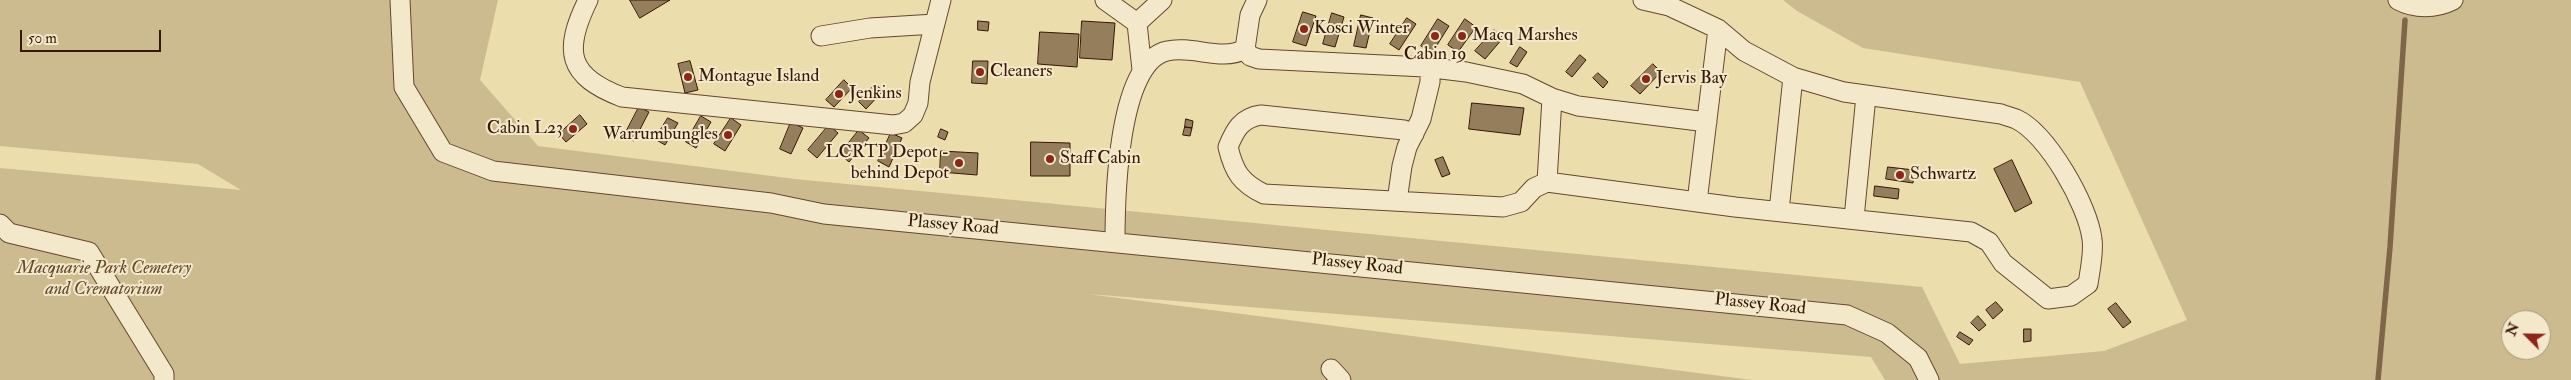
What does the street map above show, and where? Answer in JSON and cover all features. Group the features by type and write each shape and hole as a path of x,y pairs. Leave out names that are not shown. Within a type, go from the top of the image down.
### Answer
{"street":[{"name":"Plassey Road","path":"400,0 404,87 443,152 493,171 759,201 824,214 1847,315 1887,333 1918,358 1929,380"},
{"path":"588,0 574,34 575,56 579,71 598,88 622,97 893,125 904,123 912,115 918,103 920,82 941,0"},
{"path":"1105,0 1137,23 1142,70 1128,107 1123,130 1114,242"},
{"path":"1137,23 1162,0"},
{"path":"1257,0 1250,15 1245,49 1250,56 1259,59 1430,68 1466,72 1523,84 1552,98 1578,106 1707,122"},
{"path":"1414,134 1404,130 1261,115 1252,116 1239,124 1228,148 1238,176 1249,187 1264,194 1503,207 1521,202 1534,188 1547,182 1697,202 1971,232 1990,242 2003,263 2048,299 2061,299 2071,296 2088,284 2092,236 2082,203 2053,156 2028,127 2016,119 2001,114 1844,92 1793,77 1744,51 1718,29 1669,6 1643,0"},
{"path":"2398,0 2424,8 2445,4 2453,0"},
{"path":"821,36 870,28 936,24"},
{"path":"1697,202 1718,29"},
{"path":"1142,70 1163,52 1180,48 1235,55 1245,49"},
{"path":"1397,201 1402,166 1407,147 1421,119 1430,82 1430,68"},
{"path":"1779,211 1793,77"},
{"path":"1854,218 1866,96"},
{"path":"1547,182 1552,98"},
{"path":"0,224 9,233 90,252 164,374 164,380"}],"green space":[{"name":"Macquarie Park Cemetery and Crematorium","path":"0,0 498,0 480,80 538,146 795,179 1922,287 1960,364 2104,351 2187,320 2080,82 1863,48 1797,11 1783,0 2571,0 2571,380 1885,380 1871,357 1088,294 1752,380 0,380 0,168 241,190 198,164 0,146"}],"building":[{"path":"630,0 670,0 640,18"},
{"name":"Kosci Winter","path":"1303,12 1316,16 1306,46 1293,42"},
{"path":"1332,13 1344,17 1335,47 1323,44"},
{"path":"1361,15 1373,18 1366,48 1354,46"},
{"path":"1407,18 1416,24 1399,50 1390,44"},
{"name":"Cabin 19","path":"1438,19 1449,26 1432,53 1421,46"},
{"name":"Macq Marshes","path":"1465,19 1476,27 1458,52 1448,45"},
{"path":"978,21 989,22 988,31 978,30"},
{"path":"1082,21 1115,23 1112,60 1080,58"},
{"path":"1494,30 1503,38 1485,59 1475,51"},
{"path":"1040,32 1079,34 1077,67 1038,64"},
{"path":"1520,47 1527,52 1517,67 1510,63"},
{"path":"1580,55 1586,60 1572,77 1566,72"},
{"name":"Montague Island","path":"690,61 698,90 685,93 678,64"},
{"name":"Cleaners","path":"973,61 988,61 987,84 972,83"},
{"name":"Jervis Bay","path":"1653,64 1661,72 1640,94 1631,86"},
{"path":"1598,73 1608,82 1603,88 1593,78"},
{"name":"Jenkins","path":"844,80 852,88 834,107 826,100"},
{"path":"875,84 883,91 866,109 859,102"},
{"path":"1472,103 1524,108 1520,135 1469,129"},
{"path":"639,107 649,112 634,141 624,136"},
{"name":"Cabin L23","path":"580,115 587,124 566,142 559,134"},
{"path":"701,116 711,122 696,148 686,142"},
{"path":"668,118 678,123 665,145 655,139"},
{"name":"Warrumbungles","path":"731,118 741,125 725,151 714,144"},
{"path":"1186,119 1193,121 1192,128 1185,127"},
{"path":"791,122 803,128 791,154 780,149"},
{"path":"829,125 838,133 817,158 808,150"},
{"path":"1185,127 1192,128 1190,136 1183,135"},
{"path":"941,129 948,132 945,140 938,137"},
{"path":"859,130 869,138 849,162 840,154"},
{"path":"891,133 902,138 889,167 878,161"},
{"name":"Staff Cabin","path":"1031,142 1070,143 1070,176 1031,176"},
{"name":"LCRTP Depot - behind Depot","path":"941,151 978,153 977,175 940,172"},
{"path":"1443,157 1450,174 1442,177 1435,160"},
{"path":"2012,160 2032,203 2015,212 1994,169"},
{"name":"Schwartz","path":"1888,167 1914,170 1913,183 1886,179"},
{"path":"1875,186 1899,189 1898,199 1874,196"},
{"path":"1996,302 2003,310 1993,319 1986,310"},
{"path":"2116,303 2131,322 2123,328 2108,309"},
{"path":"1978,316 1986,325 1979,331 1971,323"},
{"path":"2024,329 2031,329 2031,341 2024,342"},
{"path":"1960,332 1973,340 1969,345 1957,337"}],"waterway":[{"path":"2378,380 2390,247 2405,20"}],"place":[{"name":"Kosci Winter","path":"1304,29"},
{"name":"Cabin 19","path":"1435,36"},
{"name":"Macq Marshes","path":"1462,36"},
{"name":"Cleaners","path":"980,72"},
{"name":"Montague Island","path":"688,77"},
{"name":"Jervis Bay","path":"1646,79"},
{"name":"Jenkins","path":"839,94"},
{"name":"Cabin L23","path":"573,129"},
{"name":"Warrumbungles","path":"728,135"},
{"name":"Staff Cabin","path":"1050,159"},
{"name":"LCRTP Depot - behind Depot","path":"959,163"},
{"name":"Schwartz","path":"1900,175"}]}
